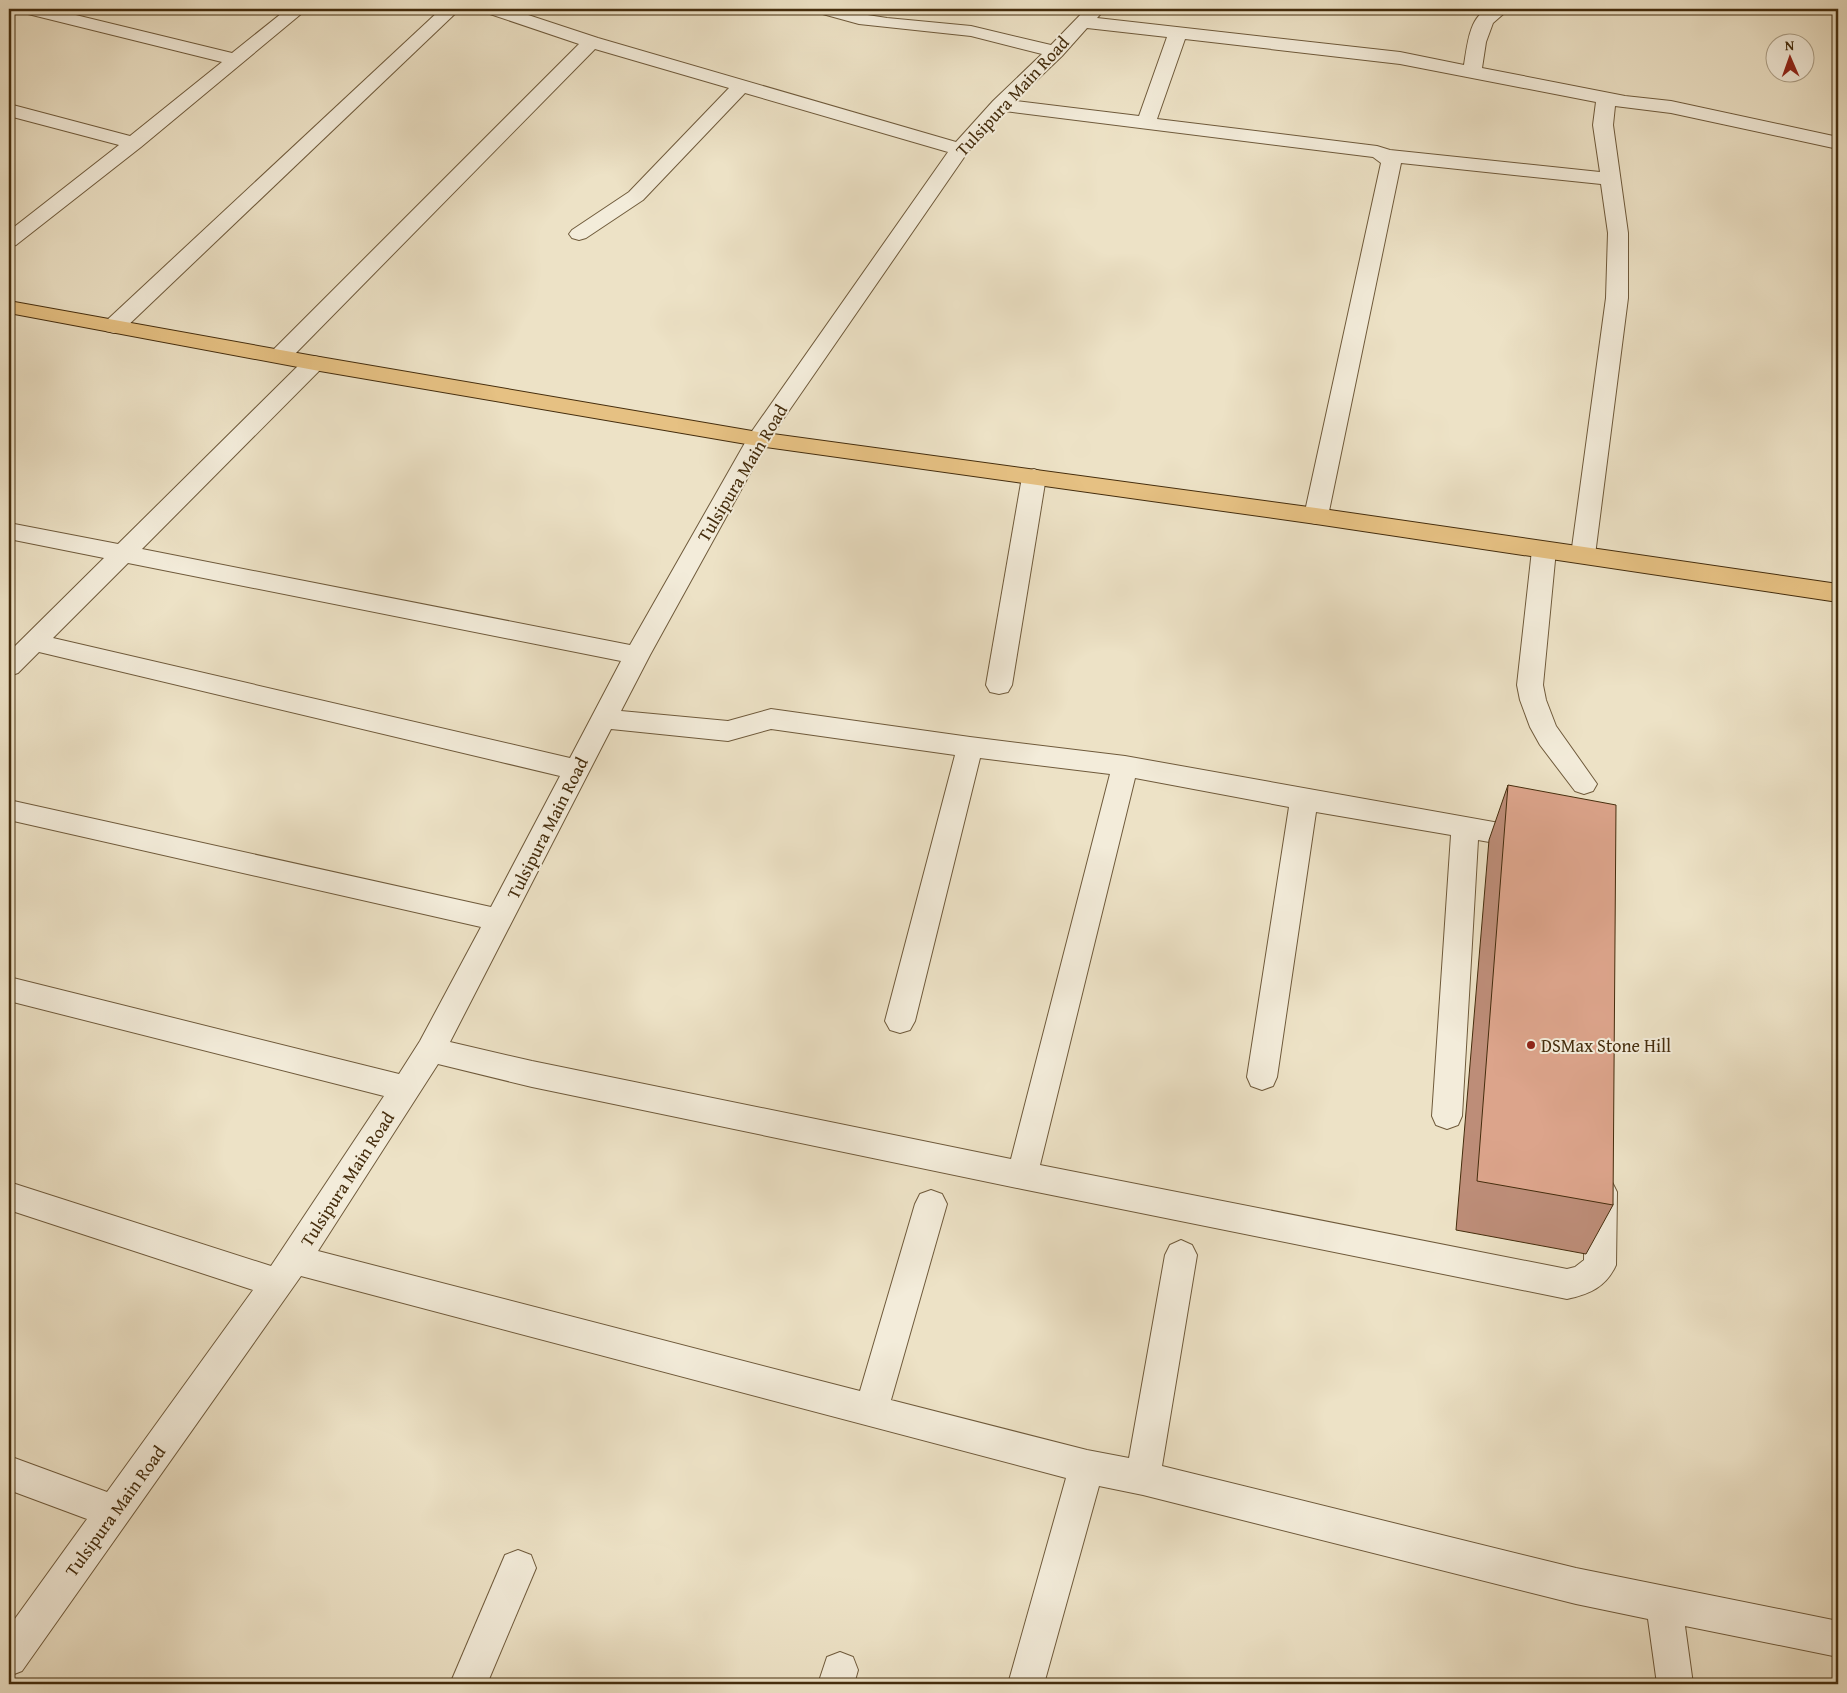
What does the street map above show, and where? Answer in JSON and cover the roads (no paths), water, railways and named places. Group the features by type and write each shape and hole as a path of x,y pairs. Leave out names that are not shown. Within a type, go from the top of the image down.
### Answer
{"main road":[{"path":"9,307 314,363 758,438 1316,516 1838,593"}],"street":[{"path":"30,9 236,60"},
{"path":"9,241 134,143 298,9"},
{"path":"114,326 451,9"},
{"path":"492,9 591,42 960,149"},
{"path":"825,9 859,19 970,30 1055,52"},
{"path":"1472,72 1477,42 1485,20 1500,9"},
{"path":"1089,15 1178,33 1400,58 1606,99 1671,107 1838,143"},
{"name":"Tulsipura Main Road","path":"9,1658 115,1512 285,1271 431,1050 637,655 758,438 960,149 1000,105 1055,52 1089,15"},
{"path":"1146,123 1178,33"},
{"path":"280,356 591,42"},
{"path":"579,234 636,196 742,85"},
{"path":"1583,555 1617,298 1618,234 1603,125 1606,99"},
{"path":"1000,105 1377,152 1386,156 1610,179"},
{"path":"9,110 134,143"},
{"path":"1316,516 1391,163 1386,156"},
{"path":"9,667 314,363"},
{"path":"998,685 1034,477"},
{"path":"9,531 637,655"},
{"path":"1544,550 1530,685 1533,705 1549,739 1584,784"},
{"path":"33,642 577,770"},
{"path":"604,719 728,732 771,719 970,747 1125,766 1304,800 1549,841"},
{"path":"900,1021 970,747"},
{"path":"1022,1175 1125,766"},
{"path":"1262,1078 1304,800"},
{"path":"9,810 499,920"},
{"path":"1446,1116 1465,827"},
{"path":"9,989 406,1089"},
{"path":"431,1050 532,1074 1022,1175 1567,1284 1582,1281 1594,1274 1600,1265 1602,1167"},
{"path":"9,1196 285,1271 871,1410 1087,1467 1143,1478 1576,1586 1838,1640"},
{"path":"871,1410 931,1204"},
{"path":"1143,1478 1181,1255"},
{"path":"1026,1684 1087,1467"},
{"path":"9,1473 115,1512"},
{"path":"468,1684 518,1568"},
{"path":"1664,1603 1675,1684"}],"place":[{"name":"DSMax Stone Hill","path":"1531,1045"}]}
